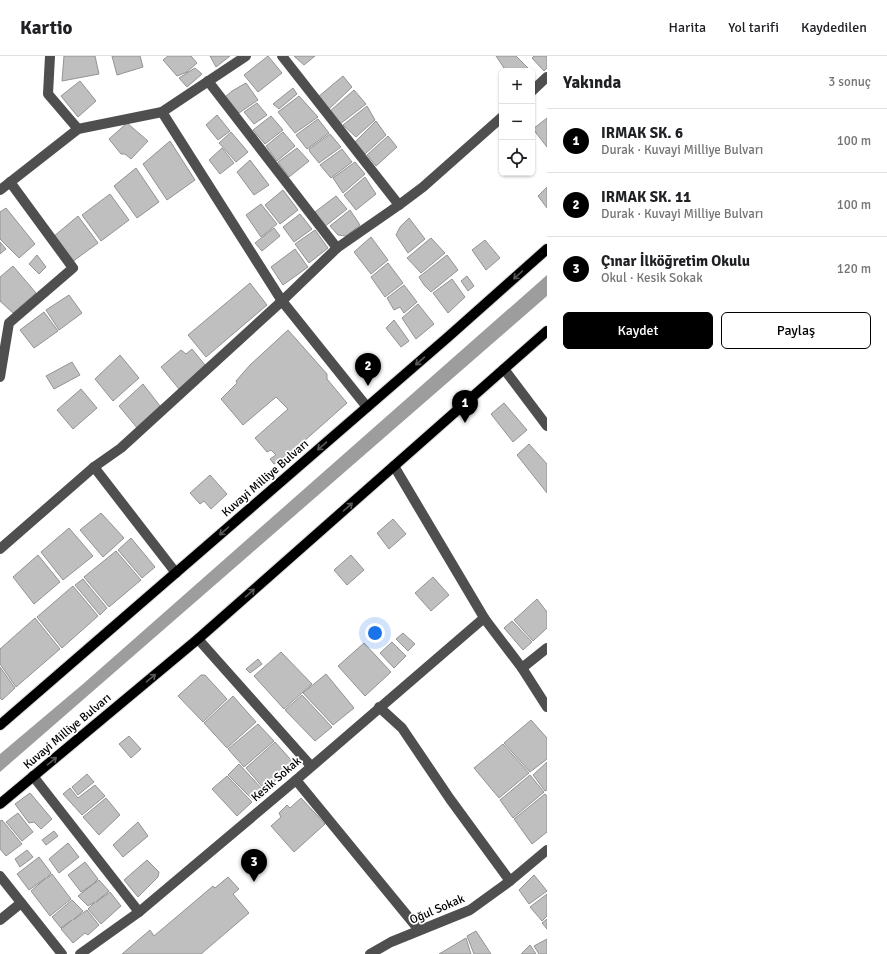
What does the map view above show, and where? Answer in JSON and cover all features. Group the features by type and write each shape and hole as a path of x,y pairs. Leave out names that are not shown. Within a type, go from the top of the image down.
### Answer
{"main road":[{"name":"Kuvayi Milliye Bulvarı","path":"0,725 448,337 547,249"},
{"name":"Kuvayi Milliye Bulvarı","path":"0,804 198,639 547,331"}],"street":[{"path":"50,56 48,94 78,129"},
{"path":"0,190 78,129 162,112 246,56"},
{"path":"282,56 399,205"},
{"path":"535,88 547,78"},
{"path":"208,81 337,248"},
{"path":"162,112 282,301 367,407"},
{"path":"0,549 94,467 121,448 282,301 337,248 423,187 499,120"},
{"path":"0,377 9,323 73,268 10,182"},
{"path":"504,369 547,426"},
{"path":"394,466 485,619 522,668 547,707"},
{"path":"94,467 176,573"},
{"name":"Kesik Sokak","path":"80,954 139,912 296,780 379,707 485,619"},
{"path":"198,639 311,766"},
{"path":"522,668 547,648"},
{"path":"379,707 402,728 450,799 510,882"},
{"path":"33,776 139,912"},
{"path":"296,780 419,930"},
{"name":"Oğul Sokak","path":"370,954 391,942 470,910 510,882 547,850"},
{"path":"0,876 62,954"},
{"path":"0,920 21,903"}],"shaded area":[{"path":"547,275 547,296 0,772 0,754 83,684"}],"building":[{"path":"64,56 95,56 99,74 62,81"},
{"path":"112,56 140,56 143,67 117,75"},
{"path":"168,56 191,56 197,63 187,72 177,76 163,60"},
{"path":"210,56 230,56 216,67"},
{"path":"268,56 282,73 258,92 244,75"},
{"path":"294,56 315,56 304,65"},
{"path":"496,56 516,56 528,68 504,68"},
{"path":"534,56 547,56 547,68 544,71 532,58"},
{"path":"195,68 202,74 187,87 179,78"},
{"path":"343,76 352,87 328,110 318,97"},
{"path":"80,81 96,101 78,117 61,96"},
{"path":"246,83 258,100 239,113 225,97"},
{"path":"293,88 297,94 279,109 273,104"},
{"path":"354,90 366,104 340,124 330,111"},
{"path":"299,96 318,117 295,133 278,112"},
{"path":"257,103 267,115 254,124 244,112"},
{"path":"367,106 375,120 356,137 343,125"},
{"path":"217,115 230,131 218,140 206,125"},
{"path":"271,116 283,130 265,144 253,130"},
{"path":"547,118 547,147 535,132 535,127"},
{"path":"318,119 329,133 307,149 296,135"},
{"path":"376,121 386,135 365,154 355,142"},
{"path":"127,123 148,141 131,159 125,154 121,154 109,139"},
{"path":"231,132 248,152 236,162 219,143"},
{"path":"283,132 295,146 277,161 266,146"},
{"path":"330,134 341,147 319,163 309,149"},
{"path":"388,136 397,147 376,166 367,155"},
{"path":"170,141 195,180 167,200 143,164"},
{"path":"222,148 234,163 220,174 209,160"},
{"path":"297,148 309,161 289,177 278,162"},
{"path":"342,149 352,162 331,178 320,165"},
{"path":"250,160 269,185 254,195 237,172"},
{"path":"355,162 365,174 343,193 333,178"},
{"path":"136,168 159,202 137,218 114,186"},
{"path":"365,177 376,194 356,210 344,195"},
{"path":"547,187 547,208 538,196"},
{"path":"283,190 298,210 280,224 265,205"},
{"path":"110,194 129,220 101,241 82,215"},
{"path":"336,196 347,209 324,227 315,212"},
{"path":"261,204 277,224 261,237 246,215"},
{"path":"6,208 35,244 19,258 0,239 0,212"},
{"path":"350,210 360,225 346,236 338,235 330,226"},
{"path":"300,214 312,229 294,242 283,227"},
{"path":"78,216 98,243 72,262 53,237"},
{"path":"409,218 425,239 408,253 396,235 400,227"},
{"path":"274,228 280,236 262,251 255,243"},
{"path":"315,230 328,248 309,263 295,244"},
{"path":"371,237 388,260 371,274 354,252"},
{"path":"431,238 445,253 421,273 407,258"},
{"path":"485,240 500,258 486,270 472,250"},
{"path":"0,242 6,249 0,254"},
{"path":"295,249 308,267 283,285 271,267"},
{"path":"37,255 46,267 39,274 29,264"},
{"path":"447,255 458,270 431,292 419,277"},
{"path":"388,263 403,283 385,297 371,277"},
{"path":"13,266 36,293 13,313 0,301 0,277"},
{"path":"467,276 474,286 468,291 461,281"},
{"path":"452,279 465,297 448,313 433,293"},
{"path":"250,283 267,305 206,357 188,335"},
{"path":"404,285 417,302 404,313 400,307 394,310 387,298"},
{"path":"69,295 82,313 59,330 46,310"},
{"path":"418,304 434,324 416,339 402,318"},
{"path":"44,312 58,331 34,348 20,330"},
{"path":"394,320 409,341 401,347 386,328"},
{"path":"288,330 327,374 327,379 347,403 294,450 274,464 270,459 276,455 271,450 267,452 255,438 288,409 276,397 243,425 221,399 237,383 236,381 250,365"},
{"path":"192,349 205,365 179,389 161,367 181,350 186,354"},
{"path":"120,355 139,378 113,401 95,379"},
{"path":"72,362 80,375 54,389 46,376"},
{"path":"143,384 160,406 138,429 119,406"},
{"path":"81,389 97,408 73,429 57,410"},
{"path":"504,403 527,430 513,442 491,414"},
{"path":"529,444 547,464 547,493 517,455"},
{"path":"210,475 227,494 211,509 204,501 200,504 190,493"},
{"path":"101,513 124,538 103,557 80,530"},
{"path":"393,519 406,534 389,549 377,533"},
{"path":"69,528 93,556 63,580 41,552"},
{"path":"131,538 155,567 142,578 118,550"},
{"path":"116,551 141,580 109,607 84,577"},
{"path":"38,555 60,582 34,604 13,577"},
{"path":"351,555 364,570 347,585 334,570"},
{"path":"433,577 449,595 431,611 415,593"},
{"path":"83,579 107,608 100,615 75,585"},
{"path":"73,586 98,616 62,648 37,617"},
{"path":"537,599 547,612 547,628 533,641 514,620"},
{"path":"35,618 60,649 16,687 0,664 0,649"},
{"path":"512,621 532,642 523,650 504,628"},
{"path":"403,633 415,644 408,651 396,639"},
{"path":"392,642 406,656 394,668 380,653"},
{"path":"364,643 391,672 365,696 338,666"},
{"path":"281,652 312,684 284,709 254,676"},
{"path":"258,659 262,664 250,673 246,669"},
{"path":"0,667 15,688 2,700 0,698"},
{"path":"326,674 354,708 333,725 303,693"},
{"path":"201,675 205,675 227,699 203,722 178,696"},
{"path":"302,695 332,727 315,741 285,710"},
{"path":"233,696 256,722 227,748 204,723"},
{"path":"531,720 547,738 547,759 530,772 504,743"},
{"path":"258,724 274,741 244,767 228,749"},
{"path":"129,736 141,749 131,758 119,744"},
{"path":"275,742 291,760 291,766 265,790 246,768"},
{"path":"503,744 529,773 499,798 474,768"},
{"path":"547,762 547,790 545,791 533,775"},
{"path":"239,764 264,791 253,800 228,775"},
{"path":"87,774 94,782 78,795 72,787"},
{"path":"530,775 544,792 513,818 500,800"},
{"path":"227,776 252,802 237,816 212,789"},
{"path":"95,785 105,796 82,815 63,794 70,788 78,798"},
{"path":"30,793 52,819 41,829 34,822 29,823 15,804"},
{"path":"545,794 547,796 547,832 532,844 514,819"},
{"path":"106,798 120,815 99,835 83,817"},
{"path":"301,798 325,824 294,852 271,826 281,817 279,813 287,805 290,808"},
{"path":"18,813 33,832 22,841 6,822"},
{"path":"2,820 22,844 6,856 0,849 0,821"},
{"path":"138,822 148,836 123,857 113,845"},
{"path":"54,831 58,836 46,845 42,840"},
{"path":"68,843 79,857 59,873 49,859"},
{"path":"27,850 33,857 20,867 15,859"},
{"path":"39,857 51,873 47,878 52,874 71,899 50,916 31,891 46,878 29,890 17,874"},
{"path":"147,860 159,872 158,877 138,897 124,880"},
{"path":"85,862 98,879 81,892 68,875"},
{"path":"534,875 547,891 529,904 519,890"},
{"path":"228,877 239,889 233,894 249,913 201,954 122,954 150,930 154,936 213,886 215,888"},
{"path":"99,880 109,891 96,902 110,892 121,906 101,924 88,909 95,902 88,906 78,896"},
{"path":"547,894 547,916 542,921 530,907"},
{"path":"72,900 83,911 73,920 87,910 99,925 88,935 85,933 73,943 61,929 72,920 61,928 52,917"},
{"path":"547,919 547,929 542,923"},
{"path":"476,931 491,954 474,954 467,936"},
{"path":"466,938 471,954 439,954"},
{"path":"547,939 547,954 539,954 534,946"},
{"path":"530,945 536,954 521,954"}],"place":[{"name":"IRMAK SK. 11","path":"368,386"},
{"name":"IRMAK SK. 6","path":"465,423"},
{"name":"Çınar İlköğretim Okulu","path":"254,882"}]}
